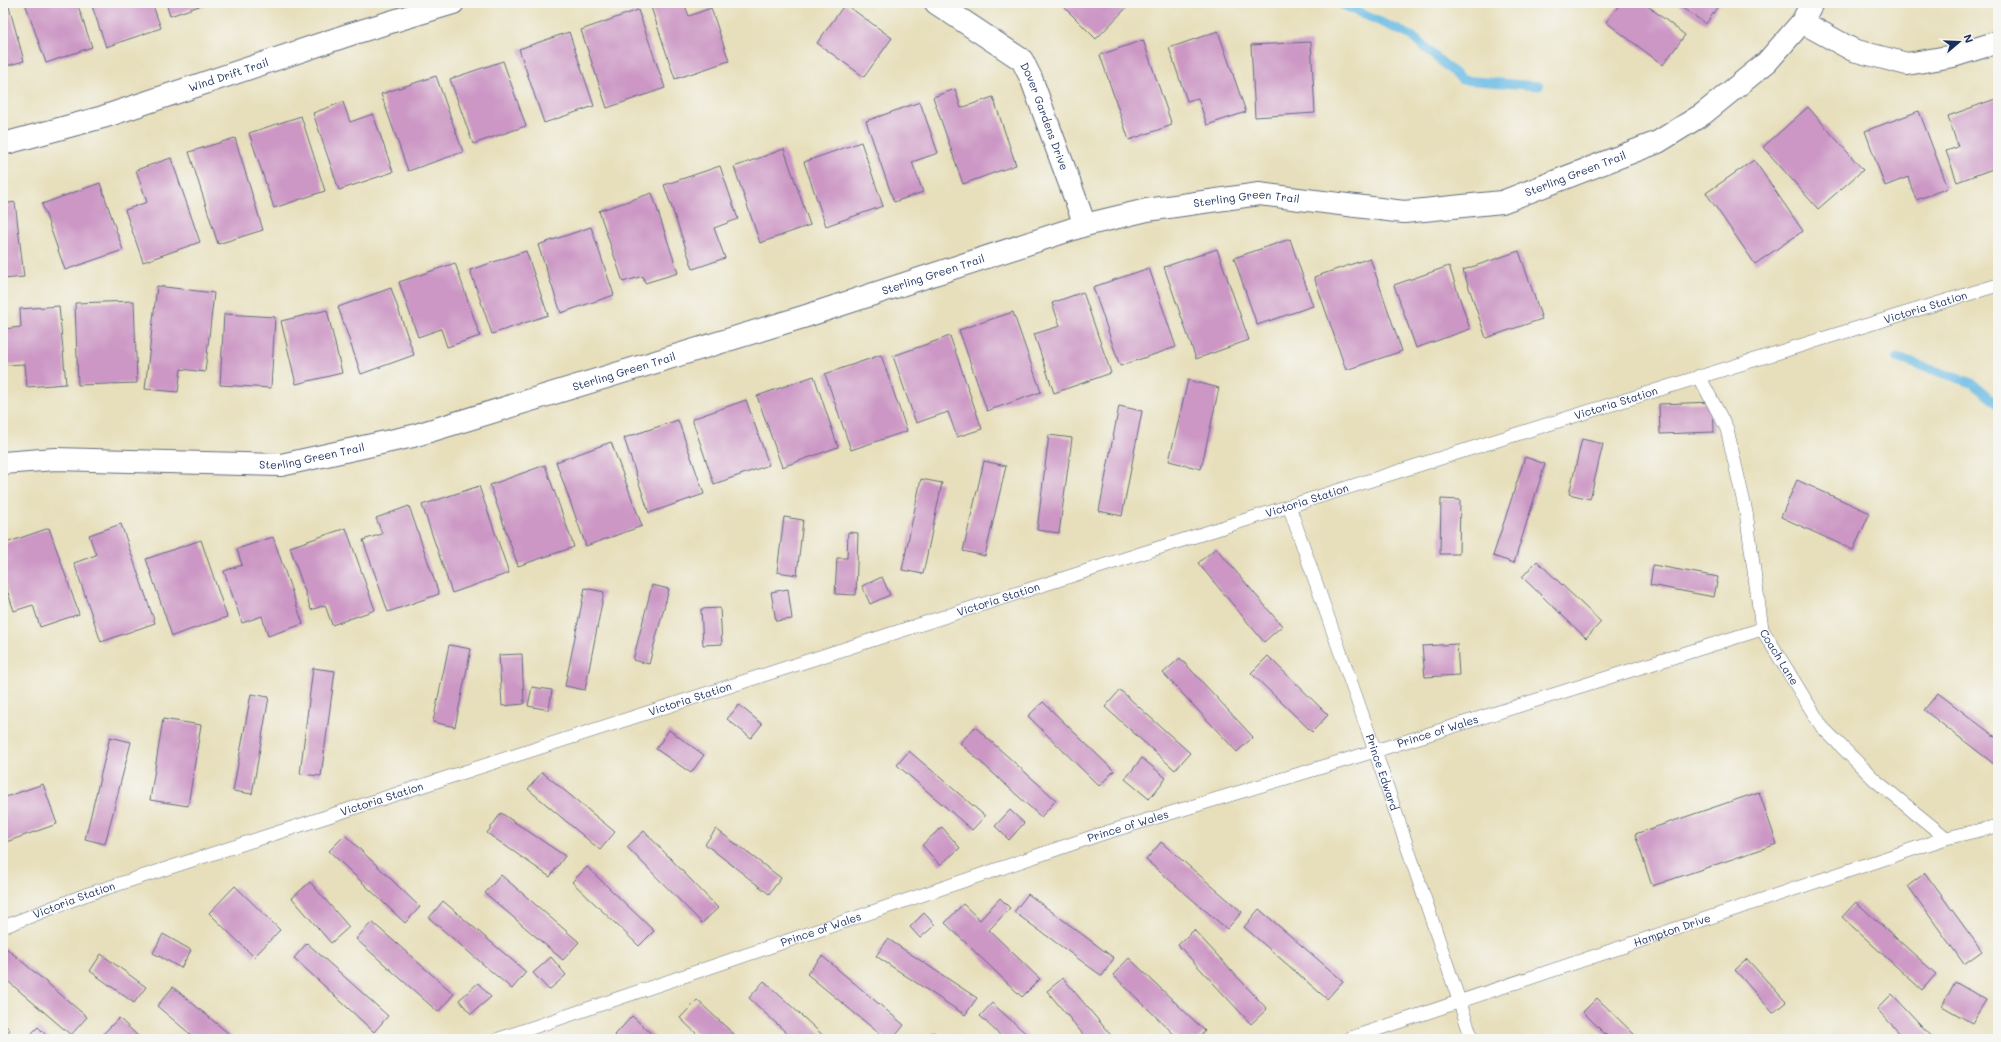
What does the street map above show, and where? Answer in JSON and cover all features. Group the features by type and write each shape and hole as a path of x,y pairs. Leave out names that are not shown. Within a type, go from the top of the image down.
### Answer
{"street":[{"name":"Wind Drift Trail","path":"3,144 104,118 351,34 453,3"},
{"name":"Dover Gardens Drive","path":"936,3 1022,60 1032,78 1084,225"},
{"name":"Sterling Green Trail","path":"3,463 55,459 281,465 413,436 803,317 1084,225 1147,210 1259,194 1404,212 1502,202 1658,142 1703,114 1767,62 1807,12"},
{"path":"1807,12 1853,50 1907,64 1953,56 1998,42"}],"lane":[{"name":"Victoria Station","path":"3,927 92,893 1289,506 1699,376 1998,285"},
{"name":"Coach Lane","path":"1699,376 1727,429 1746,512 1762,629 1822,726 1876,780 1946,838"},
{"name":"Prince Edward","path":"1289,506 1375,751 1472,1039"},
{"name":"Prince of Wales","path":"499,1039 1098,835 1375,751 1762,629"},
{"name":"Hampton Drive","path":"1348,1039 1946,838 1998,826"}],"building":[{"path":"3,3 8,3 24,61 3,67"},
{"path":"25,3 77,3 92,47 46,63"},
{"path":"91,3 152,3 161,28 106,47"},
{"path":"166,3 208,3 170,16"},
{"path":"684,3 689,16 711,8 729,61 675,79 650,4"},
{"path":"1066,3 1131,3 1096,39 1063,6"},
{"path":"1621,3 1644,3 1685,35 1663,65 1606,22"},
{"path":"1675,3 1720,3 1706,24"},
{"path":"845,4 892,38 864,77 817,43"},
{"path":"638,10 665,88 607,108 581,30"},
{"path":"1218,31 1246,112 1207,125 1198,98 1187,101 1169,48"},
{"path":"569,32 594,106 544,123 519,49"},
{"path":"1143,40 1172,125 1129,140 1100,55"},
{"path":"1311,42 1315,113 1255,117 1251,45"},
{"path":"503,61 526,126 473,144 450,79"},
{"path":"436,76 463,152 408,171 381,94"},
{"path":"955,89 961,108 993,97 1016,165 963,184 933,97"},
{"path":"1998,98 1998,167 1957,182 1946,151 1958,147 1948,116"},
{"path":"343,102 350,122 373,114 393,172 339,190 313,113"},
{"path":"920,102 938,153 912,162 923,192 894,202 866,121"},
{"path":"1808,107 1863,170 1818,209 1763,147"},
{"path":"1919,111 1948,188 1916,200 1908,177 1885,186 1865,131"},
{"path":"301,116 325,191 274,208 249,133"},
{"path":"235,138 263,230 218,244 189,152"},
{"path":"861,142 883,206 826,226 804,162"},
{"path":"784,149 810,225 760,243 734,167"},
{"path":"171,158 200,242 143,262 125,210 147,202 136,170"},
{"path":"1754,160 1803,231 1755,264 1706,193"},
{"path":"720,166 738,219 714,228 725,258 693,269 664,185"},
{"path":"100,183 123,250 65,270 42,204"},
{"path":"652,193 678,273 645,283 643,276 623,282 599,211"},
{"path":"15,202 24,277 3,279 3,204"},
{"path":"591,227 614,295 561,313 538,245"},
{"path":"1290,239 1313,306 1257,325 1234,258"},
{"path":"1217,249 1249,340 1196,359 1164,267"},
{"path":"526,251 548,315 492,334 470,270"},
{"path":"1519,251 1542,319 1486,338 1463,270"},
{"path":"1370,258 1402,351 1346,370 1314,277"},
{"path":"455,263 480,336 447,347 441,329 418,337 399,282"},
{"path":"1449,266 1470,329 1416,348 1394,285"},
{"path":"1149,268 1176,347 1120,366 1093,287"},
{"path":"157,286 214,293 205,372 181,369 178,392 145,389"},
{"path":"391,288 414,355 361,374 338,307"},
{"path":"1083,292 1111,373 1054,393 1034,334 1060,326 1052,303"},
{"path":"134,301 137,383 78,385 75,303"},
{"path":"59,306 66,384 27,387 25,364 3,365 3,329 21,327 20,309"},
{"path":"327,310 342,373 296,384 281,321"},
{"path":"1013,312 1041,392 987,411 959,330"},
{"path":"224,314 275,317 271,388 220,385"},
{"path":"950,336 982,429 957,437 948,412 916,423 893,356"},
{"path":"881,355 907,431 851,450 825,374"},
{"path":"814,376 838,447 782,467 757,396"},
{"path":"1188,380 1219,388 1201,469 1169,461"},
{"path":"746,400 769,465 714,484 692,419"},
{"path":"1713,402 1714,432 1660,434 1659,404"},
{"path":"1119,406 1142,411 1122,516 1099,511"},
{"path":"678,420 704,494 649,513 624,438"},
{"path":"1049,435 1072,438 1059,533 1037,530"},
{"path":"1582,439 1603,444 1590,499 1569,494"},
{"path":"611,442 642,526 586,546 556,462"},
{"path":"1525,457 1545,464 1514,563 1493,556"},
{"path":"984,461 1006,466 985,556 963,551"},
{"path":"545,465 574,547 518,566 490,485"},
{"path":"921,479 942,483 923,574 902,570"},
{"path":"1797,480 1870,513 1853,550 1781,517"},
{"path":"479,486 509,573 452,593 422,505"},
{"path":"1441,499 1460,500 1459,554 1440,554"},
{"path":"409,506 439,594 388,612 363,540 382,534 376,518"},
{"path":"784,517 803,520 797,575 777,572"},
{"path":"121,524 155,623 101,642 74,563 96,555 89,535"},
{"path":"49,528 79,614 40,627 33,605 14,611 3,578 3,544"},
{"path":"346,528 375,610 332,625 325,605 311,610 290,547"},
{"path":"848,532 858,533 856,595 835,594 837,558 847,558"},
{"path":"273,537 303,624 268,636 262,616 242,623 224,571 242,565 237,549"},
{"path":"201,540 227,617 172,636 146,559"},
{"path":"1216,548 1282,626 1264,642 1198,563"},
{"path":"1537,561 1601,622 1586,638 1522,577"},
{"path":"1653,565 1718,577 1714,597 1650,585"},
{"path":"882,577 890,595 870,604 862,586"},
{"path":"652,585 669,589 649,664 633,660"},
{"path":"585,588 604,592 585,690 565,686"},
{"path":"788,589 792,619 776,621 771,592"},
{"path":"720,608 722,644 703,645 701,609"},
{"path":"1457,644 1459,675 1425,677 1422,646"},
{"path":"449,645 471,649 455,727 433,722"},
{"path":"522,654 524,704 502,706 499,655"},
{"path":"1268,656 1328,715 1312,732 1251,673"},
{"path":"1180,658 1253,737 1237,752 1163,673"},
{"path":"313,668 335,671 321,776 300,774"},
{"path":"532,687 552,690 549,710 528,706"},
{"path":"1120,690 1190,753 1175,770 1105,707"},
{"path":"1938,693 1998,739 1998,767 1924,710"},
{"path":"251,694 269,697 252,794 233,791"},
{"path":"1043,702 1114,771 1099,786 1028,716"},
{"path":"739,705 762,724 751,738 727,719"},
{"path":"163,719 201,725 188,806 150,800"},
{"path":"975,727 1056,800 1041,817 960,743"},
{"path":"669,730 704,755 691,773 656,749"},
{"path":"110,737 131,742 105,844 85,839"},
{"path":"909,751 985,816 972,830 897,765"},
{"path":"1142,758 1166,778 1149,799 1125,779"},
{"path":"542,772 615,832 600,850 528,789"},
{"path":"43,784 57,824 3,843 3,798"},
{"path":"1759,792 1777,844 1652,886 1635,834"},
{"path":"1010,810 1024,823 1009,840 995,826"},
{"path":"501,813 565,856 550,877 487,833"},
{"path":"942,827 960,848 940,865 922,845"},
{"path":"716,829 781,878 769,894 705,844"},
{"path":"644,831 718,908 702,923 627,847"},
{"path":"345,835 420,907 405,923 329,851"},
{"path":"1161,842 1242,912 1227,929 1146,860"},
{"path":"587,867 654,931 639,946 572,882"},
{"path":"1925,873 1982,951 1964,964 1908,886"},
{"path":"501,875 579,942 563,960 485,893"},
{"path":"310,882 349,927 331,943 292,898"},
{"path":"235,886 280,930 254,957 209,913"},
{"path":"1028,894 1114,958 1102,976 1014,912"},
{"path":"1000,898 1010,908 989,930 1040,979 1022,997 945,923 963,904 980,920"},
{"path":"443,901 526,972 512,989 429,918"},
{"path":"1856,902 1936,974 1922,990 1842,917"},
{"path":"1259,909 1343,981 1327,999 1244,927"},
{"path":"924,913 935,925 920,938 910,927"},
{"path":"372,922 454,994 438,1012 356,939"},
{"path":"1194,930 1267,1009 1251,1024 1178,945"},
{"path":"163,934 191,950 181,968 153,953"},
{"path":"888,939 977,998 965,1015 876,956"},
{"path":"307,943 388,1016 374,1032 294,958"},
{"path":"5,947 87,1017 71,1035 3,977 3,950"},
{"path":"101,954 146,987 134,1003 90,971"},
{"path":"822,956 904,1025 893,1039 886,1039 807,974"},
{"path":"551,957 566,975 549,990 533,973"},
{"path":"1129,958 1205,1031 1198,1039 1179,1039 1113,975"},
{"path":"1747,959 1786,1002 1773,1013 1735,970"},
{"path":"1063,978 1114,1039 1087,1039 1047,991"},
{"path":"764,981 827,1039 793,1039 749,998"},
{"path":"1955,982 1986,1000 1972,1023 1942,1006"},
{"path":"478,983 491,997 471,1014 459,1000"},
{"path":"173,987 235,1039 196,1039 157,1006"},
{"path":"1892,994 1934,1039 1905,1039 1877,1009"},
{"path":"1597,998 1639,1039 1610,1039 1583,1012"},
{"path":"697,1000 739,1039 702,1039 680,1018"},
{"path":"992,1003 1032,1039 1004,1039 980,1016"},
{"path":"632,1016 657,1039 619,1039 615,1035"},
{"path":"119,1018 141,1039 109,1039 103,1034"},
{"path":"3,1023 10,1030 3,1037"},
{"path":"38,1027 50,1039 26,1039"},
{"path":"934,1032 942,1039 928,1039"}],"waterway":[{"path":"1338,3 1412,36 1462,80 1539,86"},
{"path":"1897,358 1972,383 1998,404"}]}
